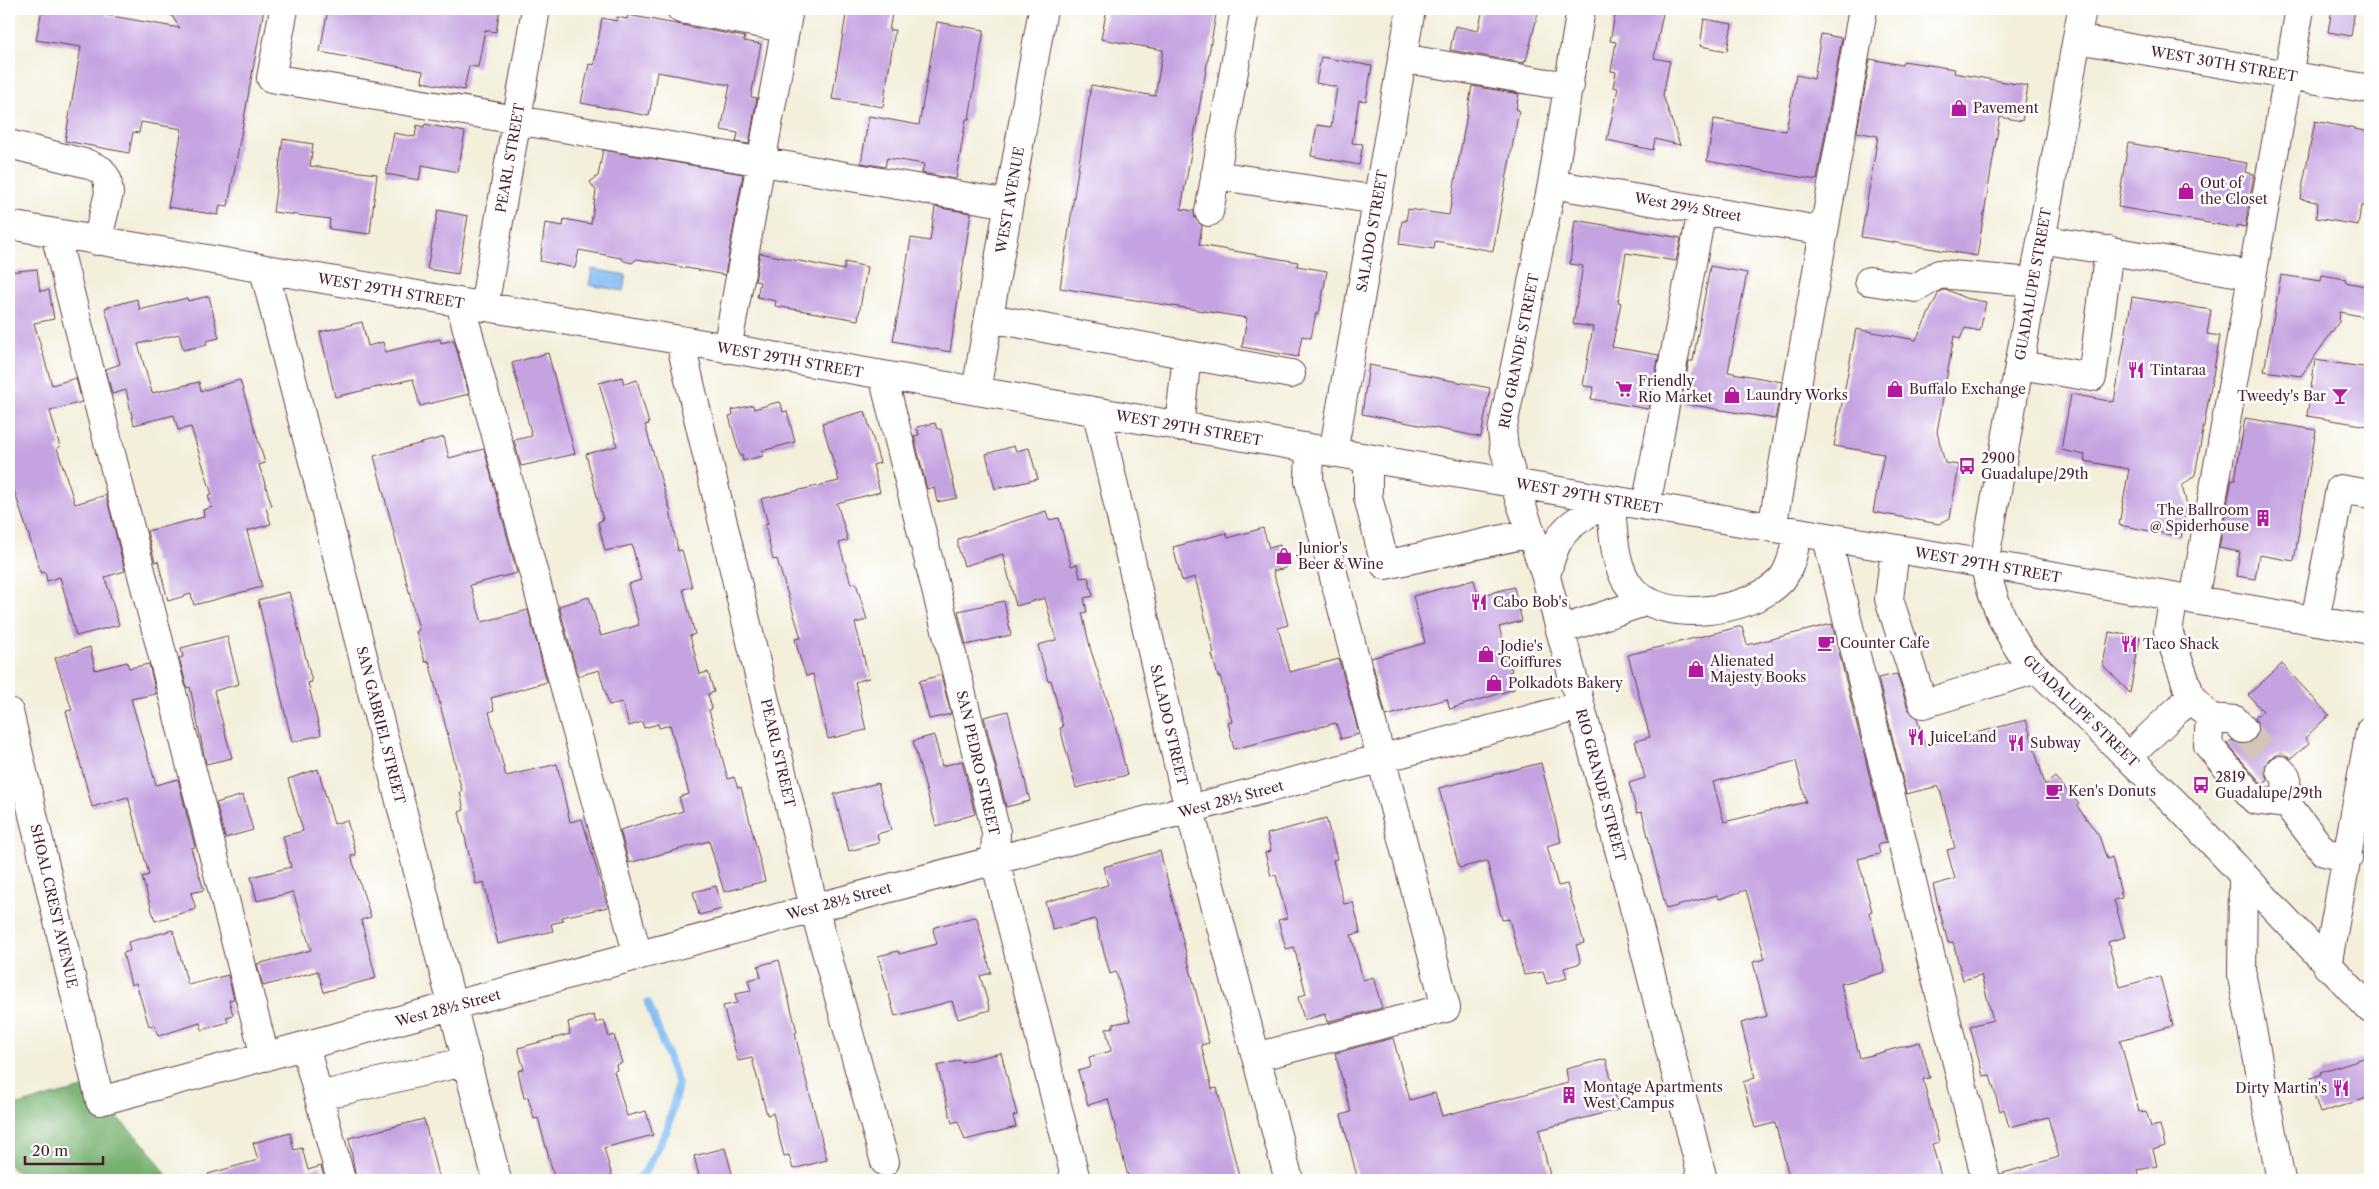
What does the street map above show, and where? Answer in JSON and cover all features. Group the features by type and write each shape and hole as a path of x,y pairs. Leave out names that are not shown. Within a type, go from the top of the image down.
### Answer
{"street":[{"path":"284,9 271,78 1009,204"},
{"name":"PEARL STREET","path":"472,305 517,120 536,9"},
{"path":"681,9 787,18 727,349"},
{"name":"WEST AVENUE","path":"976,391 1044,9"},
{"path":"1209,212 1245,9"},
{"name":"SALADO STREET","path":"1256,1056 1446,1008 1309,481 1322,451 1377,200 1411,9"},
{"name":"RIO GRANDE STREET","path":"1581,9 1570,85 1552,184 1502,431 1504,448 1514,483 1546,577 1624,868 1703,1180"},
{"path":"1546,577 1552,551 1560,535 1576,521 1610,500 1622,572 1631,588 1655,606 1670,610 1704,610 1737,605 1753,599 1781,580 1789,568 1785,530 1824,230 1863,9"},
{"name":"GUADALUPE STREET","path":"2082,9 1984,564 1994,603 2005,627 2022,654 2176,804 2243,877 2370,1009"},
{"path":"2243,729 2235,720 2210,718 2190,697 2168,632 2184,599 2252,275 2300,9"},
{"name":"WEST 30TH STREET","path":"2077,39 2370,89"},
{"path":"1402,58 1547,83 1570,85"},
{"path":"9,144 88,164 101,170 107,179 109,193 98,241"},
{"path":"1215,175 1377,200"},
{"name":"West 29½ Street","path":"1552,184 1824,230"},
{"path":"1646,506 1702,210"},
{"name":"WEST 29TH STREET","path":"9,225 2370,630"},
{"path":"55,234 265,1056"},
{"path":"2041,239 2252,275"},
{"path":"2019,365 2092,377 2109,250"},
{"name":"SAN GABRIEL STREET","path":"264,270 454,1006 497,1180"},
{"path":"1869,281 1916,288 1940,274 2033,282"},
{"path":"472,305 638,956"},
{"path":"990,318 1291,374"},
{"name":"PEARL STREET","path":"680,341 814,908 885,1162"},
{"path":"1179,427 1187,355"},
{"name":"SAN PEDRO STREET","path":"883,376 996,832 995,860 1076,1180"},
{"name":"SALADO STREET","path":"1098,413 1189,810 1288,1180"},
{"path":"1368,459 1368,497 1385,565 1531,533"},
{"path":"2315,621 2340,489 2370,494"},
{"path":"1827,538 1986,1180"},
{"path":"1895,550 1889,599 1923,704 2037,669"},
{"path":"1560,630 1648,602"},
{"path":"2128,757 2190,697"},
{"name":"West 28½ Street","path":"100,1101 814,908 1580,706"},
{"name":"SHOAL CREST AVENUE","path":"9,712 100,1101"},
{"path":"2210,718 2208,745 2256,800 2287,804"},
{"path":"2328,966 2348,858 2364,802 2370,731"},
{"path":"2280,770 2286,776 2287,804 2324,852 2348,858"},
{"path":"2243,877 2242,976 2281,1180"},
{"path":"305,1046 341,1180"},
{"path":"319,1096 468,1061"}],"green space":[{"path":"86,1087 148,1148 170,1180 26,1180 9,1165 9,1107"}],"water":[{"path":"592,269 626,275 623,291 589,285"}],"building":[{"path":"42,9 108,9 106,15 180,28 167,9 264,9 228,206 220,205 218,215 168,207 182,129 141,122 139,133 133,132 129,153 65,141 81,47 36,40"},
{"path":"328,9 500,9 496,32 485,30 478,67 469,66 464,90 422,82 423,71 320,52"},
{"path":"847,9 893,9 889,30 895,30 883,107 832,99"},
{"path":"1107,9 1217,9 1181,209 1194,211 1195,218 1202,226 1199,245 1298,262 1297,266 1327,271 1319,314 1316,313 1311,338 1302,336 1298,357 1242,347 1247,318 1060,288 1091,85 1155,96 1163,50 1101,39"},
{"path":"1483,9 1539,9 1524,63 1450,50 1455,26 1478,31"},
{"path":"1616,9 1641,9 1663,13 1654,58 1670,61 1663,95 1680,145 1655,139 1653,150 1607,140 1618,88 1613,87 1616,72 1611,71 1616,42 1610,41"},
{"path":"2332,9 2355,9 2351,36 2328,32"},
{"path":"628,15 745,37 744,41 761,44 751,97 757,98 749,144 736,142 738,133 721,130 730,85 657,72 649,116 581,103 589,64 594,65 602,18 616,21 617,17 627,19"},
{"path":"1704,19 1732,24 1727,51 1700,46"},
{"path":"937,22 984,30 969,119 966,119 956,179 922,173 924,164 887,158 885,167 861,163 869,116 919,125"},
{"path":"1821,34 1842,38 1817,180 1707,161 1714,119 1786,131 1796,75 1814,79"},
{"path":"1321,57 1372,66 1366,101 1359,100 1352,143 1363,144 1359,165 1311,156 1317,125 1331,127 1337,87 1316,83"},
{"path":"1870,59 1902,65 1903,61 1955,69 1954,73 2028,86 2022,121 2000,117 1977,256 1861,237 1878,136 1857,132"},
{"path":"1472,86 1519,94 1516,109 1519,110 1493,251 1435,241 1434,249 1399,244 1402,221 1406,221 1408,209 1449,215"},
{"path":"2315,121 2370,132 2369,207 2361,206 2358,225 2316,218 2317,202 2300,199"},
{"path":"425,124 465,132 458,172 422,165 419,180 386,174 394,133 415,137 417,125 424,127"},
{"path":"283,139 313,144 310,166 377,174 370,234 329,229 330,219 273,212"},
{"name":"Out of the Closet","path":"2128,143 2247,163 2245,172 2254,174 2245,227 2237,225 2237,228 2118,207"},
{"path":"603,150 743,174 725,275 637,259 632,263 621,258 579,250 575,268 540,261 545,223 563,226 564,219 591,224 596,191 590,182 598,176"},
{"path":"935,207 971,213 950,352 893,341 911,238 930,241"},
{"path":"438,210 468,216 458,274 427,269"},
{"path":"1575,220 1681,238 1676,261 1626,253 1618,302 1621,303 1612,347 1659,355 1648,409 1591,399 1594,387 1583,386 1593,327 1573,324 1583,266 1570,264"},
{"path":"760,253 844,270 845,262 867,267 858,320 775,306 776,301 757,297 760,282 755,281"},
{"path":"1710,266 1747,273 1728,372 1782,382 1775,419 1681,403 1689,361 1693,361"},
{"path":"37,269 40,291 49,290 54,319 34,323 52,385 76,378 82,402 50,411 60,447 57,448 75,504 106,495 125,571 105,577 119,625 76,636 60,577 47,581 45,572 41,573 9,475 9,272"},
{"path":"2281,275 2321,281 2322,275 2346,279 2345,282 2370,287 2370,318 2340,312 2339,322 2301,376 2264,371"},
{"name":"Buffalo Exchange","path":"1943,290 1965,298 1986,302 1980,331 1965,328 1960,339 1954,336 1937,432 1945,463 1959,465 1950,518 1939,524 1873,512 1884,454 1834,446 1856,329 1916,340 1939,292"},
{"path":"209,296 219,338 206,341 207,345 183,350 179,334 138,344 152,393 199,382 201,391 240,380 265,463 259,465 272,506 266,508 271,524 247,531 262,587 194,605 191,594 168,601 158,561 155,562 147,531 204,517 203,510 212,507 208,496 212,495 191,427 178,430 174,415 134,425 126,390 112,394 106,369 120,364 105,308 137,299 140,310 187,298 188,301"},
{"path":"2132,297 2211,310 2207,334 2220,336 2195,475 2182,486 2187,505 2181,537 2119,525 2129,469 2084,461 2085,455 2061,450 2071,394 2114,402"},
{"path":"362,322 368,346 383,342 385,352 440,339 441,343 454,340 469,394 420,406 413,379 335,397 320,332"},
{"path":"548,353 575,454 521,466 514,440 532,436 512,363"},
{"name":"Tweedy's Bar","path":"2315,360 2370,368 2368,426 2307,416"},
{"path":"1369,365 1490,388 1481,437 1362,414"},
{"path":"622,377 624,384 637,380 649,424 645,425 670,510 678,551 682,550 692,587 683,589 695,634 690,636 700,674 708,672 714,692 708,694 712,709 709,710 728,779 734,777 738,788 741,787 765,881 724,892 709,841 629,863 620,830 683,811 679,797 689,794 670,725 659,728 658,724 644,728 642,722 629,726 622,702 609,705 599,670 578,676 559,606 589,597 601,636 639,625 628,584 641,580 632,545 605,551 598,522 603,520 586,454 617,446 599,383"},
{"path":"778,402 781,403 783,412 787,411 795,442 762,451 763,456 743,461 729,416 733,415 732,410 753,405 754,409"},
{"path":"865,411 880,463 873,465 880,492 837,503 848,540 839,543 851,584 856,583 867,620 855,623 869,678 855,682 866,730 828,739 813,674 806,676 800,658 795,639 801,638 777,559 773,560 765,525 768,524 761,499 839,481 822,423"},
{"name":"The Ballroom @ Spiderhouse","path":"2245,418 2316,430 2294,561 2259,555 2255,579 2236,576 2240,552 2219,548 2232,479 2235,480"},
{"path":"935,423 937,429 941,429 957,498 937,502 934,487 927,489 914,436 919,435 917,427"},
{"path":"444,437 449,458 484,449 517,573 470,585 482,622 528,610 547,682 491,698 494,710 489,712 506,776 557,764 570,822 582,819 608,907 562,917 563,921 551,924 553,931 498,944 484,882 476,884 459,812 464,810 460,792 462,791 429,661 425,662 416,631 419,630 374,456"},
{"path":"1014,446 1016,451 1029,448 1038,479 995,489 986,454"},
{"path":"1046,511 1049,520 1059,518 1071,566 1077,564 1080,578 1088,577 1093,596 1084,598 1087,612 1082,613 1091,651 1114,721 1127,775 1076,788 1060,728 1063,727 1051,680 1048,681 1038,645 1056,640 1045,598 1016,606 1003,554 964,566 958,547 958,539"},
{"path":"1263,528 1269,548 1280,545 1286,568 1273,571 1288,625 1278,628 1290,672 1339,659 1359,734 1341,739 1336,723 1234,749 1228,723 1232,722 1212,654 1214,653 1195,577 1182,581 1173,547 1226,533 1228,538"},
{"path":"1474,580 1478,596 1514,587 1522,621 1499,627 1512,671 1509,672 1514,689 1450,709 1447,699 1386,716 1371,658 1425,643 1413,596"},
{"path":"289,592 312,682 308,683 321,735 292,742 258,600"},
{"path":"1004,601 1011,635 966,645 958,611"},
{"path":"1832,624 1886,842 1878,845 1880,854 1858,859 1872,911 1869,912 1885,972 1841,984 1860,1058 1920,1042 1930,1078 1923,1079 1939,1142 1932,1144 1942,1180 1790,1180 1775,1123 1755,1128 1743,1082 1755,1078 1741,1023 1767,1016 1753,962 1765,959 1746,890 1719,899 1717,895 1666,909 1642,812 1637,813 1629,783 1645,778 1635,741 1650,737 1628,655 1742,626 1747,645","holes":["1796,761 1806,802 1724,822 1713,782"]},
{"path":"2109,632 2140,637 2130,693 2103,665"},
{"path":"227,636 239,684 214,691 232,758 206,764 190,687 187,688 179,658 183,657 181,648"},
{"path":"90,647 95,670 127,662 129,668 149,664 156,694 131,699 156,785 178,779 195,847 191,848 204,890 191,893 196,909 155,921 142,877 149,875 128,797 92,807 66,711 72,710 55,658"},
{"path":"2282,664 2329,715 2305,738 2309,743 2291,759 2284,755 2276,755 2269,759 2265,766 2265,774 2268,780 2263,785 2227,744 2232,740 2239,744 2246,744 2254,740 2258,733 2255,718 2263,711 2248,695"},
{"path":"1897,674 1908,709 1917,718 1925,746 2026,720 2045,785 2055,777 2079,804 2077,806 2099,836 2107,859 2112,857 2122,898 2114,900 2125,937 2108,942 2120,987 2160,976 2173,1026 2120,1040 2139,1112 2146,1111 2151,1127 2160,1125 2165,1146 2153,1150 2157,1166 2138,1170 2140,1180 2001,1180 2000,1174 2059,1157 2048,1117 2009,1127 2004,1109 2000,1111 1990,1075 1983,1076 1970,1026 1993,1020 1981,975 1963,980 1953,942 1948,943 1933,885 1955,879 1947,850 1955,848 1939,786 1906,794 1878,678"},
{"path":"941,675 951,714 929,719 919,681"},
{"path":"1008,711 1030,801 1006,807 984,717"},
{"path":"934,735 942,766 962,761 975,814 936,826 913,741"},
{"path":"1541,763 1561,842 1547,846 1558,886 1567,884 1584,943 1576,945 1581,963 1564,968 1567,978 1547,984 1543,972 1524,975 1509,919 1502,920 1487,861 1459,868 1439,788"},
{"path":"318,769 334,824 347,820 356,855 351,856 371,917 361,920 376,978 324,992 318,971 263,986 257,964 311,950 293,892 257,901 251,877 291,867 283,836 303,831 288,779"},
{"path":"878,783 891,830 877,834 879,843 849,851 834,794"},
{"path":"243,795 253,830 225,838 216,803"},
{"path":"1326,818 1337,859 1333,860 1344,904 1353,902 1358,922 1360,933 1351,935 1363,980 1373,977 1382,1008 1327,1022 1325,1014 1304,1020 1298,997 1306,994 1294,947 1286,949 1278,920 1287,918 1276,875 1271,876 1265,853 1271,851 1267,834"},
{"path":"1160,851 1209,1043 1201,1045 1212,1089 1217,1088 1240,1180 1129,1180 1108,1099 1088,1105 1078,1071 1091,1067 1089,1057 1111,1051 1106,1029 1113,1027 1113,1024 1130,1021 1116,972 1110,974 1095,919 1053,930 1045,902 1108,885 1103,867"},
{"path":"716,886 722,909 699,915 693,892"},
{"path":"974,917 977,918 991,973 980,976 990,1010 958,1019 952,1001 895,1016 878,956 898,951 899,954 937,944 933,930 935,927"},
{"path":"173,930 188,985 228,975 234,999 229,1000 233,1015 226,1017 228,1022 202,1030 200,1023 158,1036 154,1025 149,1026 136,983 131,985 123,953 130,951 128,942"},
{"path":"779,960 797,1032 795,1033 801,1060 827,1160 793,1169 789,1155 784,1156 773,1113 767,1115 752,1058 738,1061 723,1006 737,1003 735,994 751,991 748,980 761,977 758,966"},
{"path":"594,1015 596,1023 604,1020 609,1037 614,1035 622,1063 616,1065 617,1070 614,1071 627,1116 646,1111 653,1135 604,1148 613,1180 555,1180 538,1118 534,1119 528,1097 524,1098 518,1071 524,1069 518,1048 570,1034 568,1022"},
{"path":"1393,1038 1410,1100 1435,1093 1442,1116 1568,1083 1566,1069 1606,1059 1619,1109 1539,1130 1551,1180 1358,1180 1341,1115 1351,1112 1335,1053"},
{"path":"1001,1053 1017,1115 1013,1116 1016,1127 965,1140 958,1121 952,1123 937,1066"},
{"name":"Dirty Martin's","path":"2370,1056 2370,1097 2320,1113 2309,1079 2321,1074 2320,1072"},
{"path":"424,1119 439,1180 356,1180 349,1138"},
{"path":"290,1133 294,1150 302,1148 308,1170 321,1166 325,1180 209,1180 208,1174 258,1160 253,1143"},
{"path":"725,1148 733,1177 719,1180 700,1180 694,1156"}],"waterway":[{"path":"637,1180 645,1172 668,1128 678,1084 648,1003"}],"tunnel":[{"path":"2243,729 2280,770"}],"place":[{"name":"Pavement","path":"1959,108"},
{"name":"Out of the Closet","path":"2186,191"},
{"name":"Tintaraa","path":"2136,370"},
{"name":"Friendly Rio Market","path":"1624,389"},
{"name":"Buffalo Exchange","path":"1895,389"},
{"name":"Laundry Works","path":"1732,395"},
{"name":"Tweedy's Bar","path":"2340,396"},
{"name":"2900 Guadalupe/29th","path":"1967,466"},
{"name":"The Ballroom @ Spiderhouse","path":"2263,518"},
{"name":"Junior's Beer & Wine","path":"1284,556"},
{"name":"Cabo Bob's","path":"1479,602"},
{"name":"Counter Cafe","path":"1826,643"},
{"name":"Taco Shack","path":"2129,644"},
{"name":"Jodie's Coiffures","path":"1486,654"},
{"name":"Alienated Majesty Books","path":"1696,669"},
{"name":"Polkadots Bakery","path":"1494,683"},
{"name":"JuiceLand","path":"1916,737"},
{"name":"Subway","path":"2016,743"},
{"name":"2819 Guadalupe/29th","path":"2201,785"},
{"name":"Ken's Donuts","path":"2054,791"},
{"name":"Dirty Martin's","path":"2341,1088"},
{"name":"Montage Apartments West Campus","path":"1569,1095"}]}
